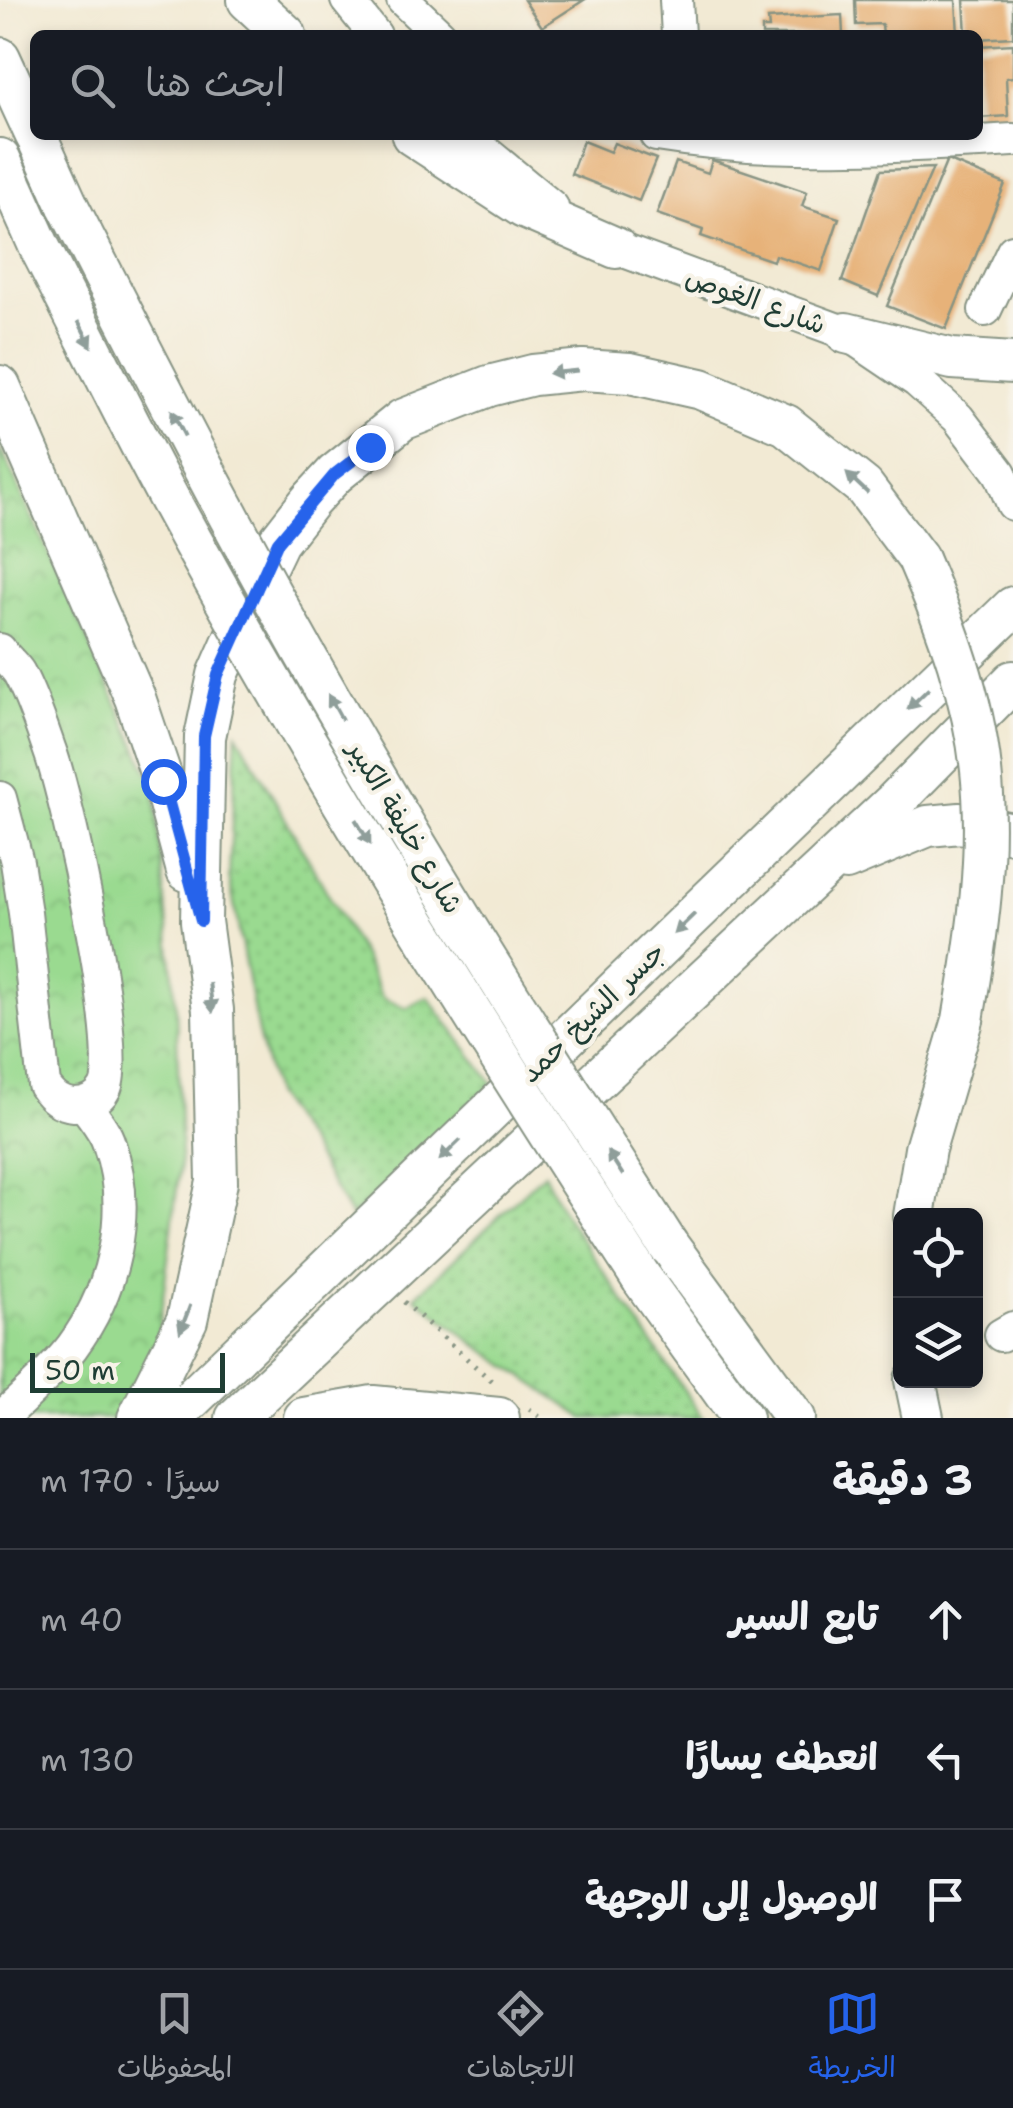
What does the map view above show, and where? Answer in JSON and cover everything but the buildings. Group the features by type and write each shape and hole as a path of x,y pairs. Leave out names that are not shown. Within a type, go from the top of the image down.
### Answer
{"main road":[{"path":"248,0 281,30"},
{"path":"0,58 30,123"},
{"name":"شارع خليفة الكبير","path":"38,140 202,468 340,716 468,931 668,1245 794,1418"},
{"path":"420,140 524,208 616,248"},
{"name":"شارع خليفة الكبير","path":"0,159 40,248 168,497 307,738 514,1081 642,1279 742,1418"},
{"path":"846,333 952,358 1013,363"},
{"path":"201,921 204,736 218,675 278,542 335,474 402,420 490,386 533,376 583,370 630,373 672,381 745,406 786,424 864,487 918,559 964,681 981,770 983,859 977,938 963,1020 926,1149 915,1208"},
{"path":"3,397 135,698 163,781 201,921 213,1010 217,1182 187,1320 138,1418"},
{"name":"جسر الشيخ حمد","path":"172,1418 1013,607"},
{"name":"جسر الشيخ حمد","path":"236,1418 894,802 1013,681"},
{"path":"811,877 928,826 960,823 1013,833"},
{"path":"916,1388 923,1418"},
{"path":"304,1418 373,1406 506,1403"}],"street":[{"path":"347,0 371,30"},
{"path":"403,0 435,30"},
{"path":"676,0 678,30"},
{"name":"شارع الغوص","path":"472,140 550,206 616,248 846,333 917,381 958,418 1000,473 1013,504"},
{"path":"721,140 811,146 1013,140"},
{"path":"986,310 1013,251"},
{"path":"0,798 25,914 44,1086 53,1098 68,1105 85,1105 98,1098 107,1086 109,1070 97,958 56,768 18,673 2,656"},
{"path":"2,1418 70,1350 106,1285 116,1250 120,1213 117,1176 108,1140 85,1105"}],"path":[{"path":"384,1282 506,1403 541,1418"}],"green space":[{"path":"0,447 154,785 176,1007 181,1157 156,1351 128,1418 0,1418"},
{"path":"237,733 363,956 382,998 406,1008 428,997 493,1084 351,1217 274,1094 258,1033 229,877"},
{"path":"544,1173 563,1212 703,1418 584,1418 475,1344 415,1297"}],"route":[{"path":"163,781 201,921 204,736 218,675 278,542 335,474 370,447"}]}
